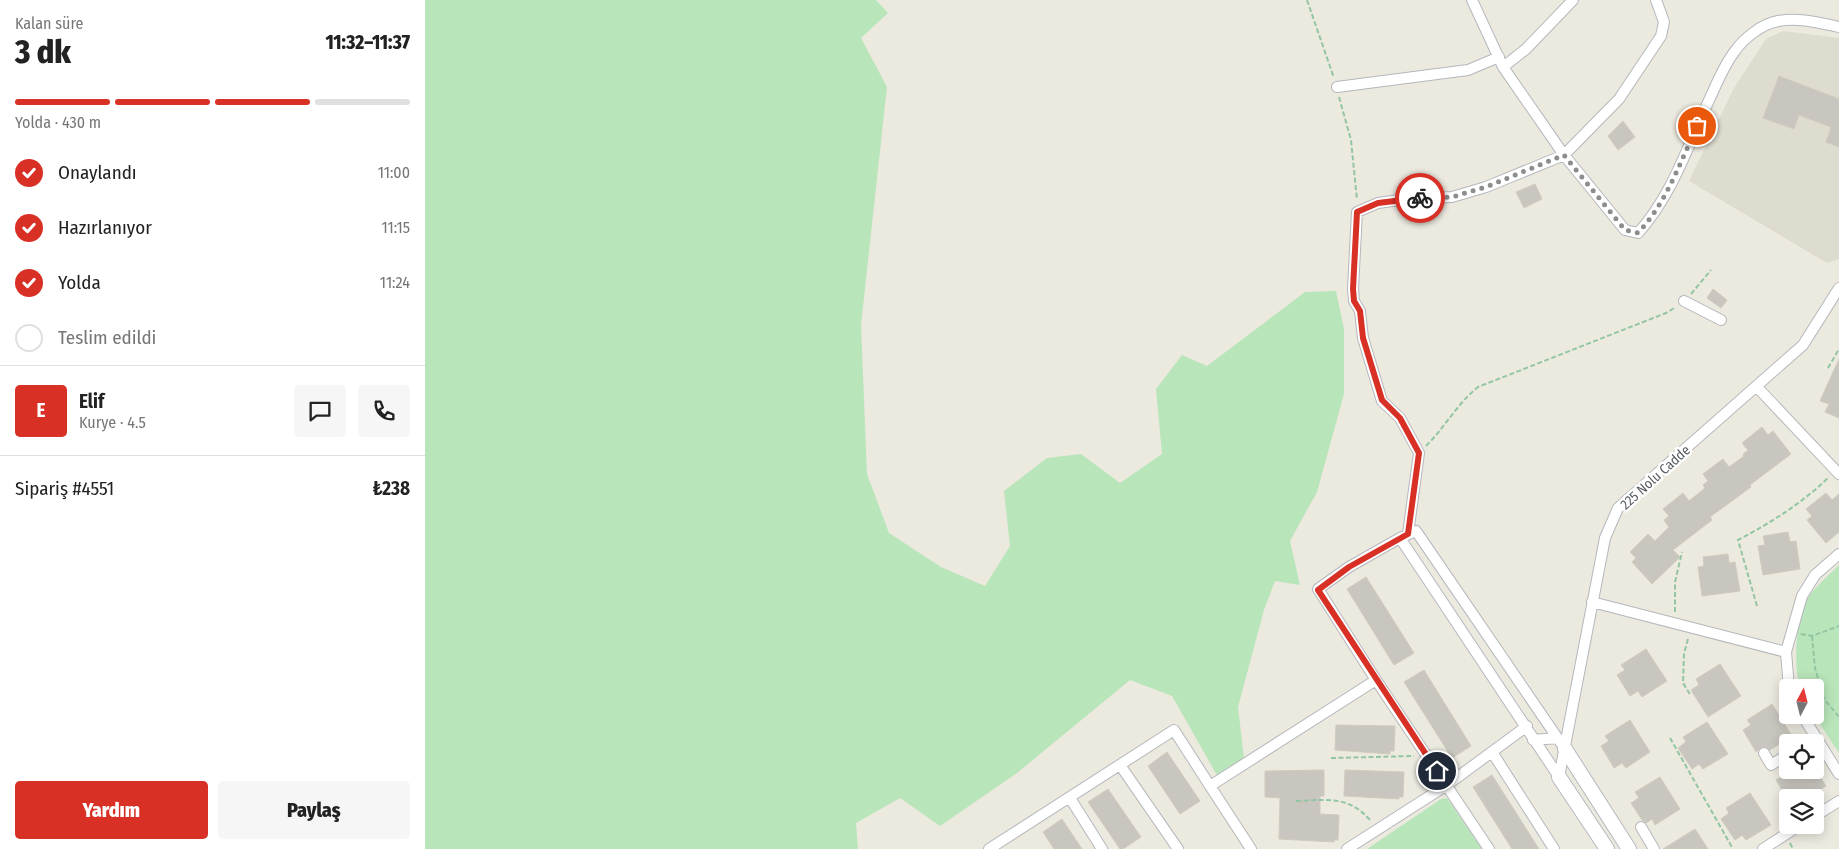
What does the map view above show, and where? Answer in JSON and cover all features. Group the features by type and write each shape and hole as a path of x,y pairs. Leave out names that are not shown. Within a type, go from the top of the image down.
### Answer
{"street":[{"path":"1472,0 1501,62 1564,155 1625,230 1638,233 1651,219 1668,189 1719,79 1735,51 1753,33 1778,21 1804,20 1839,26"},
{"path":"1337,87 1468,70 1501,62 1526,49 1573,0"},
{"path":"1607,849 1533,740 1527,726 1404,536 1419,453 1400,418 1382,400 1363,338 1360,311 1354,301 1353,289 1357,212 1378,203 1406,199 1452,197 1486,187 1564,155 1619,99 1661,36 1664,22 1656,0"},
{"name":"225 Nolu Cadde","path":"1559,777 1561,743 1605,538 1618,508 1803,345 1839,288"},
{"path":"1685,301 1721,320"},
{"path":"1757,387 1837,472"},
{"path":"1489,849 1318,590 1349,567 1416,531 1561,743 1629,849"},
{"path":"1788,679 1786,652 1803,596 1815,575 1839,554"},
{"path":"1592,602 1690,629 1786,652"},
{"path":"1210,786 1376,680"},
{"path":"1347,849 1447,785 1527,726"},
{"path":"989,849 1174,730 1251,849"},
{"path":"1533,740 1561,743"},
{"path":"1492,752 1553,849"},
{"path":"1764,753 1771,765 1779,760"},
{"path":"1824,755 1839,774"},
{"path":"1120,764 1175,848"},
{"path":"1070,798 1102,849"},
{"path":"1824,810 1839,801"},
{"path":"1641,827 1654,849"},
{"path":"1763,849 1786,834"}],"path":[{"path":"1307,0 1321,36 1351,140 1357,212"},
{"path":"1419,453 1451,419 1464,398 1478,388 1666,313 1685,301 1711,270"},
{"path":"1829,368 1839,349"},
{"path":"1757,606 1738,540 1790,511 1837,472"},
{"path":"1675,624 1675,582 1682,552"},
{"path":"1839,626 1813,636 1812,642 1815,668 1824,699 1839,717"},
{"path":"1690,629 1684,654 1683,683 1691,696"},
{"path":"1670,738 1733,849"},
{"path":"1331,758 1427,756"},
{"path":"1296,801 1336,799 1359,808 1378,829"}],"shaded area":[{"path":"1783,31 1839,38 1839,259 1827,263 1689,181 1734,88 1766,39"}],"green space":[{"path":"425,0 876,0 888,13 861,38 887,87 861,325 867,474 889,533 941,567 985,586 1010,546 1004,491 1047,458 1081,454 1120,483 1162,454 1156,389 1182,355 1207,366 1305,292 1336,291 1344,329 1344,394 1317,492 1290,541 1300,585 1275,581 1264,610 1238,707 1244,758 1218,777 1172,696 1130,680 1017,773 940,826 900,798 856,823 858,849 425,849"},
{"path":"1839,565 1839,753 1820,724 1824,724 1824,679 1798,678 1796,656 1799,623 1805,603 1815,589"},
{"path":"1447,798 1482,849 1367,849 1441,799"}],"building":[{"path":"1779,76 1839,99 1839,147 1826,142 1831,127 1799,115 1794,129 1763,118"},
{"path":"1623,121 1635,137 1618,150 1608,136"},
{"path":"1535,184 1542,199 1524,208 1516,192"},
{"path":"1713,289 1727,300 1721,308 1707,298"},
{"path":"1839,359 1839,418 1825,412 1829,404 1820,401"},
{"path":"1762,427 1768,435 1773,431 1791,454 1710,517 1712,520 1673,550 1680,557 1652,584 1632,562 1636,558 1630,552 1648,534 1655,541 1669,527 1664,520 1669,516 1663,509 1683,493 1689,501 1705,488 1703,485 1708,481 1703,474 1723,459 1729,467 1744,456 1743,454 1748,450 1742,443"},
{"path":"1826,493 1832,500 1839,494 1839,532 1826,543 1807,520 1812,516 1806,509"},
{"path":"1788,532 1790,542 1796,541 1800,569 1763,575 1758,546 1765,545 1763,536"},
{"path":"1728,554 1729,563 1735,562 1740,591 1702,596 1698,567 1704,566 1703,557"},
{"path":"1366,577 1414,653 1394,665 1347,589"},
{"path":"1646,649 1667,681 1642,697 1638,691 1630,696 1617,675 1625,670 1621,665"},
{"path":"1720,664 1741,696 1708,717 1691,690 1699,685 1696,679"},
{"path":"1424,670 1471,746 1452,758 1404,682"},
{"path":"1772,704 1779,715 1779,724 1784,724 1791,734 1779,734 1779,744 1770,750 1763,746 1756,752 1743,730 1751,725 1747,720"},
{"path":"1630,720 1650,752 1626,768 1622,763 1614,768 1601,746 1609,741 1605,736"},
{"path":"1707,722 1728,754 1703,769 1699,764 1692,769 1678,748 1686,742 1683,737"},
{"path":"1336,725 1395,726 1394,751 1390,751 1390,754 1335,750"},
{"path":"1167,752 1200,801 1180,814 1148,766"},
{"path":"1324,770 1324,796 1320,796 1320,814 1339,815 1338,840 1334,840 1334,842 1279,839 1280,798 1265,797 1265,771"},
{"path":"1345,770 1404,772 1403,797 1399,797 1399,799 1344,796"},
{"path":"1492,775 1539,849 1512,849 1473,787"},
{"path":"1660,777 1680,809 1655,825 1652,819 1646,823 1642,820 1631,803 1639,798 1635,792"},
{"path":"1779,778 1822,779 1826,786 1821,789 1782,789 1776,780"},
{"path":"1108,789 1141,837 1123,849 1120,849 1088,802"},
{"path":"1750,793 1771,825 1746,840 1742,835 1735,840 1721,819 1729,813 1726,808"},
{"path":"1062,819 1082,849 1054,849 1043,832"},
{"path":"1695,829 1708,849 1663,849"}],"way so far":[{"path":"1420,198 1452,197 1486,187 1564,155 1625,230 1638,233 1651,219 1668,189 1697,126"}],"route":[{"path":"1420,198 1378,203 1357,212 1358,226 1353,289 1354,301 1360,311 1363,338 1382,400 1400,418 1419,453 1408,534 1349,567 1318,590 1437,771"}]}
